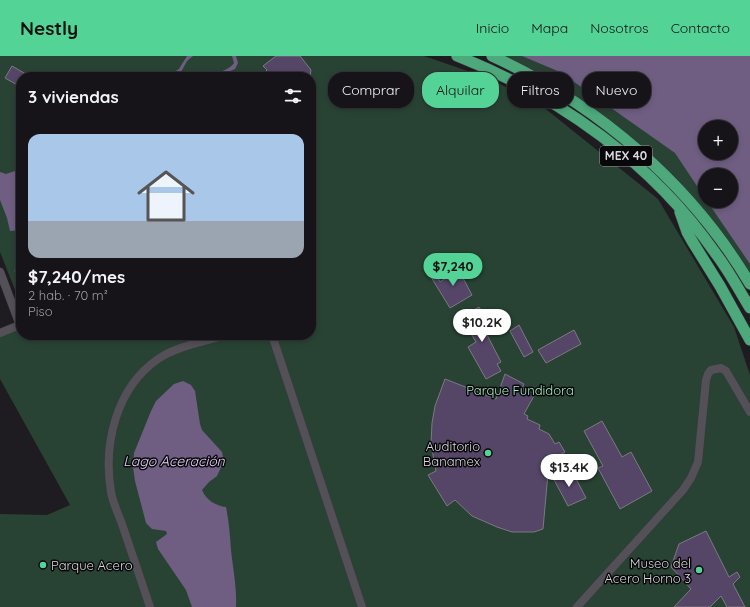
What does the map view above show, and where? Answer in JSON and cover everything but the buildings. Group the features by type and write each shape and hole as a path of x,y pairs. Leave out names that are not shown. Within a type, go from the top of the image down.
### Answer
{"highway":[{"name":"MEX 40","path":"457,56 517,82 576,118 630,159 678,206 717,254 750,308"},
{"name":"MEX 40","path":"492,56 521,70 562,94 600,120 636,149 671,181 701,216 727,249 750,284"},
{"path":"678,206 690,237 724,292 750,340"}],"street":[{"path":"0,272 16,314"},
{"path":"0,333 16,327"},
{"path":"150,607 111,494 109,448 113,427 119,409 129,389 142,373 158,359 175,350 209,340"},
{"path":"274,340 362,607"},
{"path":"577,607 683,490 691,478 698,462 706,380 711,370 721,368 726,371 750,412"}],"green space":[{"name":"Parque Fundidora","path":"0,56 424,56 471,72 422,72 422,108 499,108 499,83 507,88 507,108 543,108 547,110 658,199 734,327 750,375 750,607 0,607 0,514 47,515 70,505 0,379 0,335 16,330 16,340 316,340 316,72 16,72 16,292 0,252"},
{"path":"504,56 750,56 750,276 677,181 574,107 574,72 526,72"}],"water":[{"path":"187,56 193,56 187,61 181,72 174,72 179,69"},
{"path":"232,56 236,56 238,63 235,69 228,72 220,72 227,69 234,63"},
{"path":"522,56 750,56 750,264 712,208 738,208 738,168 698,168 698,188 675,153 611,108 651,108 651,72 582,72 582,87 574,82 574,72 560,72"},
{"path":"16,171 16,230 10,231 0,200 0,172 6,174"},
{"name":"Lago Aceración","path":"183,381 191,385 195,391 202,430 222,452 222,465 217,476 202,490 206,497 212,502 226,507 229,523 236,607 192,607 186,590 158,549 156,542 167,534 166,531 152,529 146,523 135,481 133,467 134,453 151,411 156,401 174,384"}],"place":[{"name":"Auditorio Banamex","path":"488,453"},
{"name":"Parque Acero","path":"43,565"},
{"name":"Museo del Acero Horno 3","path":"699,570"}]}
